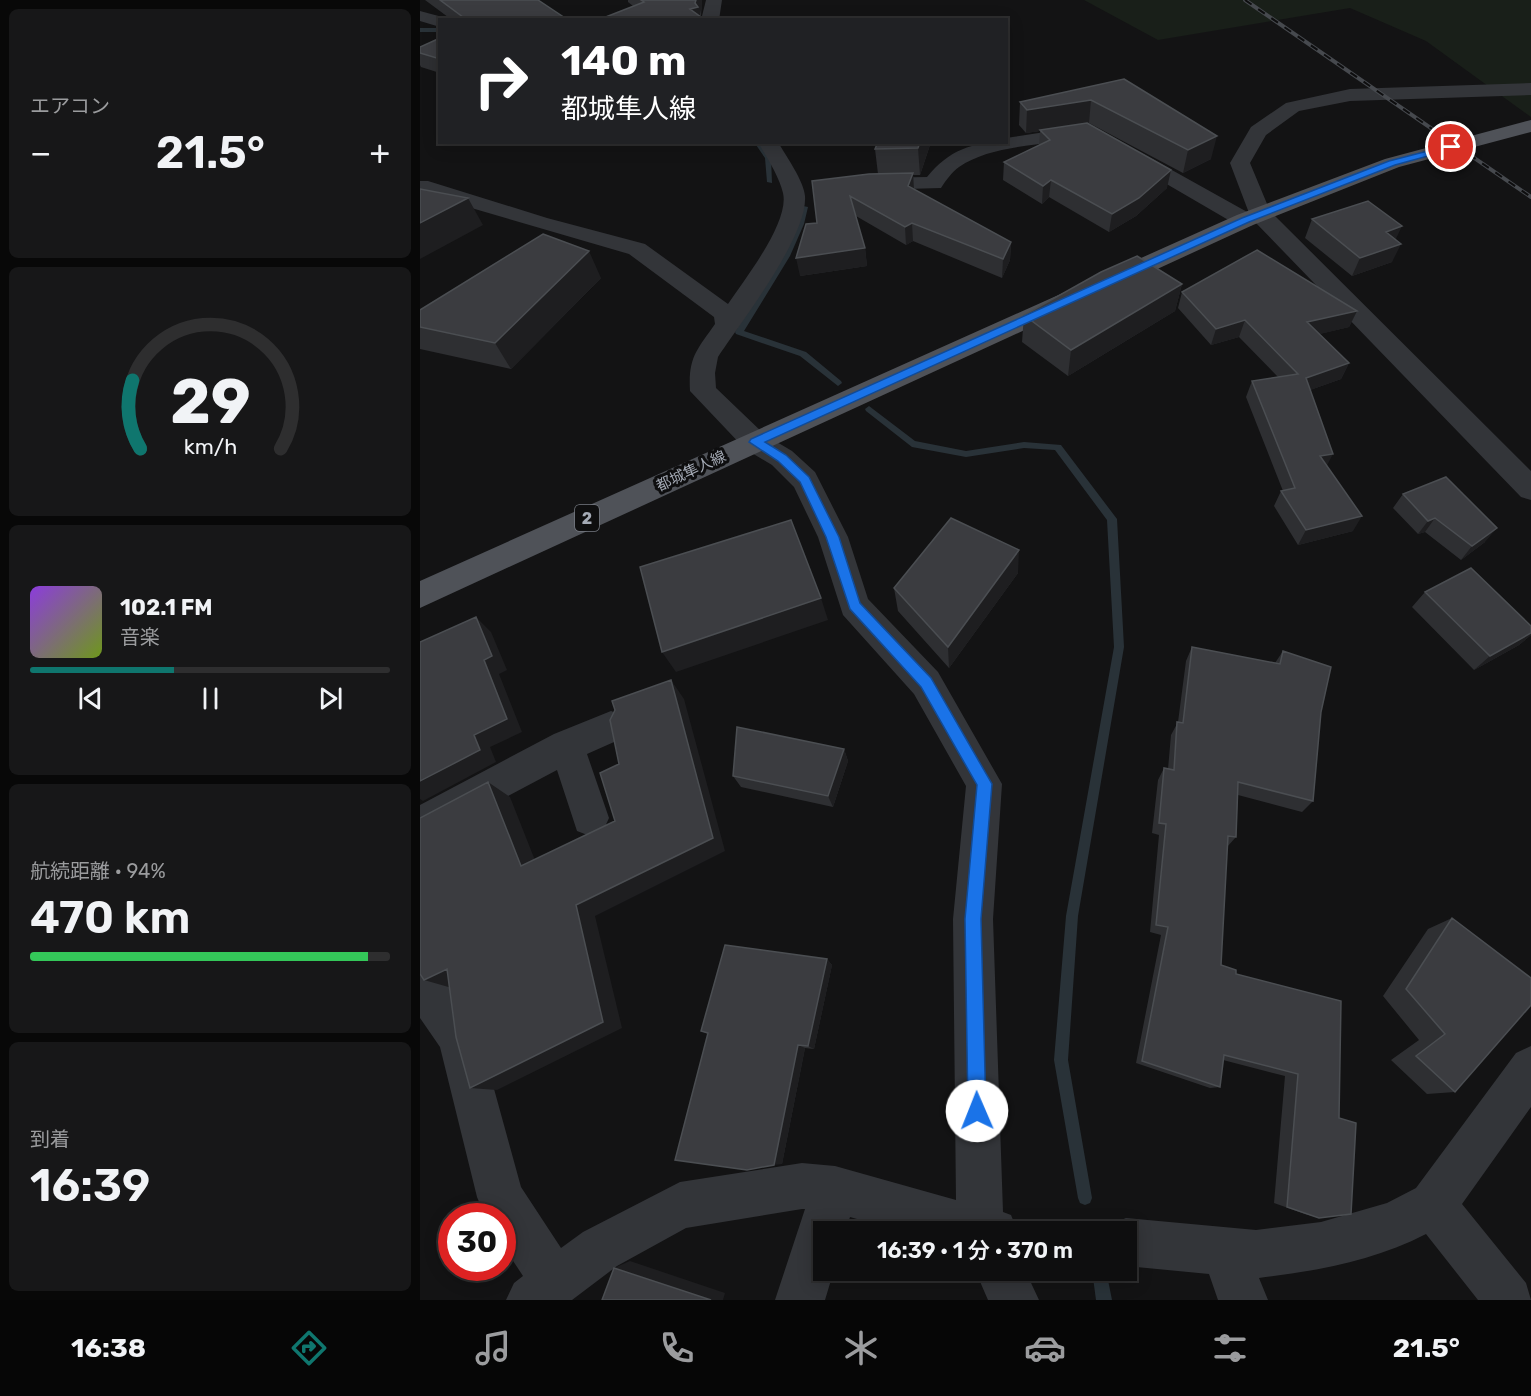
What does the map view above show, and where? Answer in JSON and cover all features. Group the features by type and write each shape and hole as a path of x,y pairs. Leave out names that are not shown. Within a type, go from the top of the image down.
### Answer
{"main road":[{"name":"都城隼人線","path":"420,595 1253,217 1392,163 1531,126"}],"street":[{"path":"710,18 714,0"},
{"path":"420,16 438,21"},
{"path":"1253,217 1240,163 1258,131 1293,106 1350,95 1531,89"},
{"path":"849,187 933,183 952,162 968,154 1018,142 1088,131 1253,217 1378,332 1531,489"},
{"path":"769,144 805,192 776,250 726,322 705,357 702,373 703,391 755,442 782,458 805,480 833,537 854,606 926,683 984,784 973,919 987,1221"},
{"path":"420,187 428,187 540,223 595,236 636,249 726,314 726,322"},
{"path":"420,825 567,746 611,727"},
{"path":"567,746 590,818"},
{"path":"420,982 459,1038 500,1197 543,1291 600,1249 680,1205 802,1186 835,1189 929,1221"},
{"path":"1137,1243 1256,1254 1321,1246 1394,1225 1433,1205 1531,1068"},
{"path":"800,1300 835,1189"},
{"path":"1433,1205 1509,1300"},
{"path":"1224,1250 1243,1300"},
{"path":"1006,1281 1014,1300"}],"shaded area":[{"path":"1084,0 1531,0 1531,117 1426,41 1350,8 1158,40"}],"building":[{"path":"440,0 538,0 565,18 464,18"},
{"path":"641,0 696,0 698,7 690,9 702,18 603,18 644,2"},
{"path":"438,39 438,58 420,53 420,47"},
{"path":"1124,79 1217,136 1188,150 1091,100 1027,110 1020,102"},
{"path":"1087,123 1171,170 1139,198 1112,214 1051,180 1043,186 1004,162 1050,140 1040,130"},
{"path":"877,144 919,144 918,148 875,149"},
{"path":"913,173 908,186 1011,242 1003,259 912,223 905,227 850,196 865,248 796,258 806,224 817,223 812,181 869,174"},
{"path":"420,189 468,198 420,223"},
{"path":"1368,201 1402,226 1386,232 1401,244 1360,258 1312,219"},
{"path":"543,234 589,251 495,343 420,327 420,310"},
{"path":"1257,250 1357,311 1307,322 1349,363 1306,378 1333,454 1320,456 1362,516 1306,530 1281,491 1295,488 1252,381 1298,374 1245,320 1216,329 1182,292"},
{"path":"1137,256 1182,284 1071,350 1024,315 1101,272"},
{"path":"1446,477 1497,528 1472,546 1435,518 1428,521 1403,494"},
{"path":"951,518 1019,550 948,647 894,588"},
{"path":"791,520 821,598 662,652 640,567"},
{"path":"1471,568 1531,626 1531,633 1490,656 1425,592"},
{"path":"476,617 492,656 484,660 507,719 474,735 480,750 420,781 420,642"},
{"path":"1192,647 1280,664 1283,651 1331,667 1321,712 1313,801 1238,782 1236,837 1228,836 1221,965 1236,970 1236,974 1341,1001 1339,1118 1356,1123 1351,1214 1319,1218 1287,1207 1298,1074 1224,1055 1220,1087 1142,1061 1168,927 1156,925 1166,824 1159,823 1164,768 1174,770 1177,722 1183,723"},
{"path":"671,680 713,838 576,905 603,1022 470,1088 456,1037 447,969 424,980 420,974 420,818 488,782 521,866 615,821 600,773 619,764 610,720 615,710 612,701"},
{"path":"737,727 844,749 828,796 733,776"},
{"path":"1452,918 1531,978 1531,1005 1455,1092 1416,1056 1445,1034 1406,989"},
{"path":"725,945 827,959 808,1046 798,1045 774,1165 747,1170 675,1160 708,1033 701,1031"},
{"path":"614,1268 711,1300 602,1300"}],"waterway":[{"path":"420,30 438,30"},
{"path":"758,144 768,158 770,182"},
{"path":"805,207 794,241 739,332 803,354 838,383"},
{"path":"869,409 912,444 966,454 1024,445 1058,447 1112,519 1119,647 1072,916 1061,1060 1085,1198"},
{"path":"1101,1281 1104,1300"}],"railway":[{"path":"1245,0 1531,197"}],"route":[{"path":"977,1111 973,919 984,784 926,683 854,606 833,537 805,480 782,458 755,442 1245,220 1392,163 1451,147"}]}
